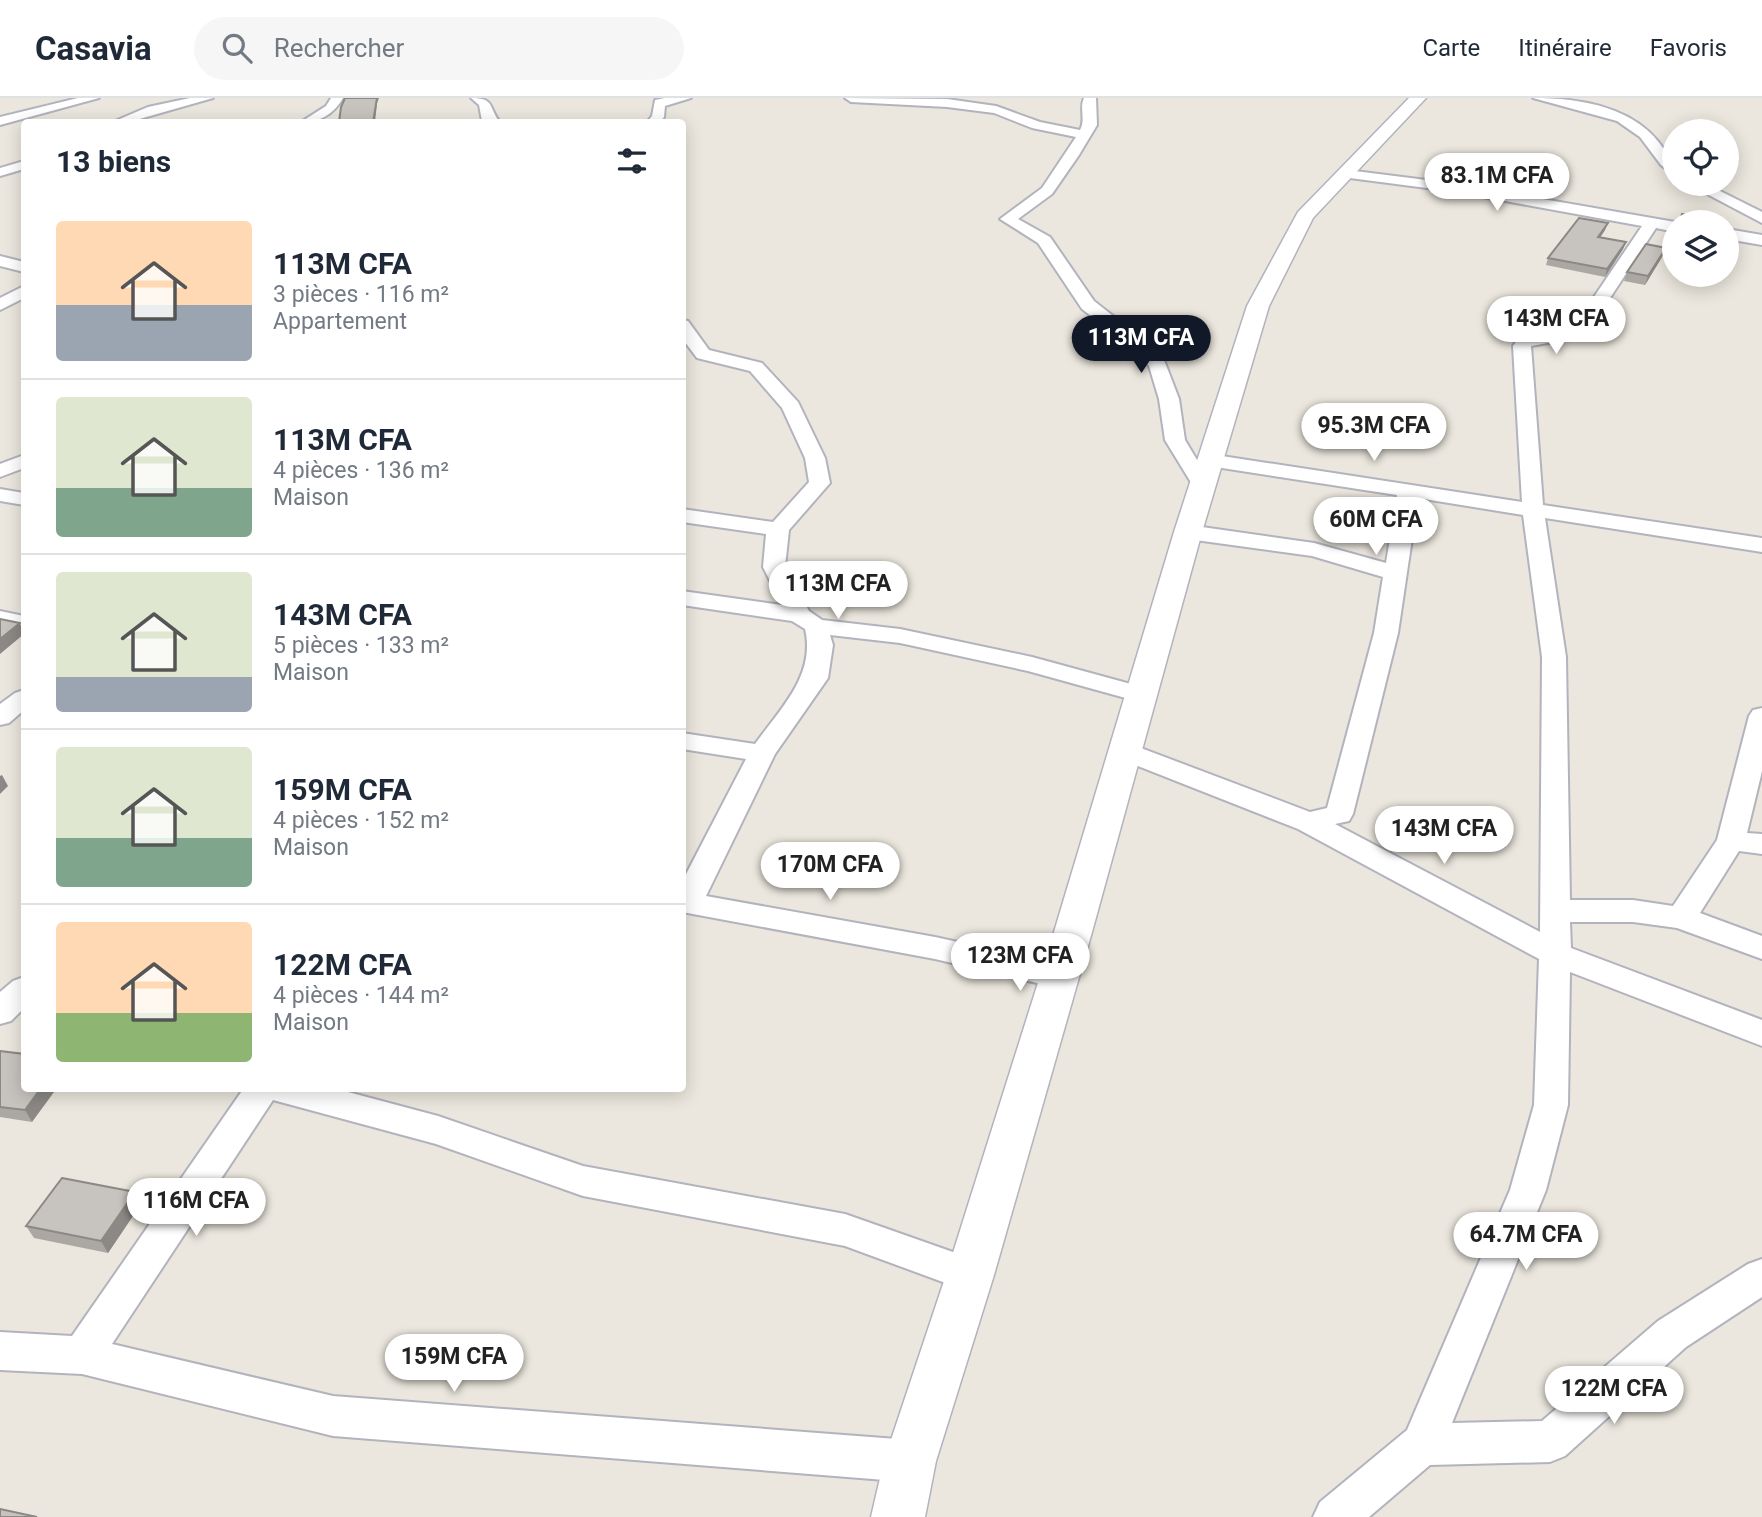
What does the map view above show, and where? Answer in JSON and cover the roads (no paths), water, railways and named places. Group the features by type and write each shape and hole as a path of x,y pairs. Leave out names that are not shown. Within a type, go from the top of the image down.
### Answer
{"street":[{"path":"0,121 93,98"},
{"path":"124,115 207,98"},
{"path":"312,119 331,108 337,98"},
{"path":"477,98 485,104 489,119"},
{"path":"656,119 659,103 685,98"},
{"path":"851,98 947,103 996,110 1037,125 1084,135"},
{"path":"1090,98 1090,125 1047,191 1009,219 1044,240 1088,305 1158,363 1170,399 1175,440 1206,472 1409,489 1660,531 1762,545"},
{"path":"898,1517 910,1461 970,1275 1073,932 1188,532 1258,306 1305,216 1418,98"},
{"path":"1539,98 1626,119 1656,144 1662,160"},
{"path":"0,172 21,166"},
{"path":"1347,174 1461,189 1662,226"},
{"path":"1719,196 1762,218"},
{"path":"1335,1517 1422,1445 1528,1190 1550,1105 1555,954 1554,657 1532,508 1523,341 1570,334 1581,329 1662,227"},
{"path":"1739,236 1762,240"},
{"path":"0,261 21,266"},
{"path":"0,305 21,293"},
{"path":"686,331 703,354 756,367 792,406 815,458 820,483 778,529 774,566 821,645 815,678 762,753 686,900"},
{"path":"0,471 21,462"},
{"path":"1308,822 1339,814 1386,633 1409,489"},
{"path":"0,495 21,498"},
{"path":"686,516 778,529"},
{"path":"1188,532 1314,550 1395,573"},
{"path":"686,599 900,636 1032,664 1140,694"},
{"path":"0,618 21,623"},
{"path":"0,717 21,700"},
{"path":"1681,918 1731,841 1762,716"},
{"path":"686,742 762,753"},
{"path":"1124,751 1308,822 1555,954 1762,1033"},
{"path":"1731,841 1762,844"},
{"path":"686,902 922,946 1058,976"},
{"path":"1555,911 1633,911 1681,918 1762,948"},
{"path":"21,992 0,1012 21,1018"},
{"path":"82,1355 260,1092"},
{"path":"293,1092 438,1130 583,1181 845,1230 970,1275"},
{"path":"1422,1445 1550,1441 1672,1334 1762,1276"},
{"path":"0,1351 82,1355 333,1416 910,1461"}]}
